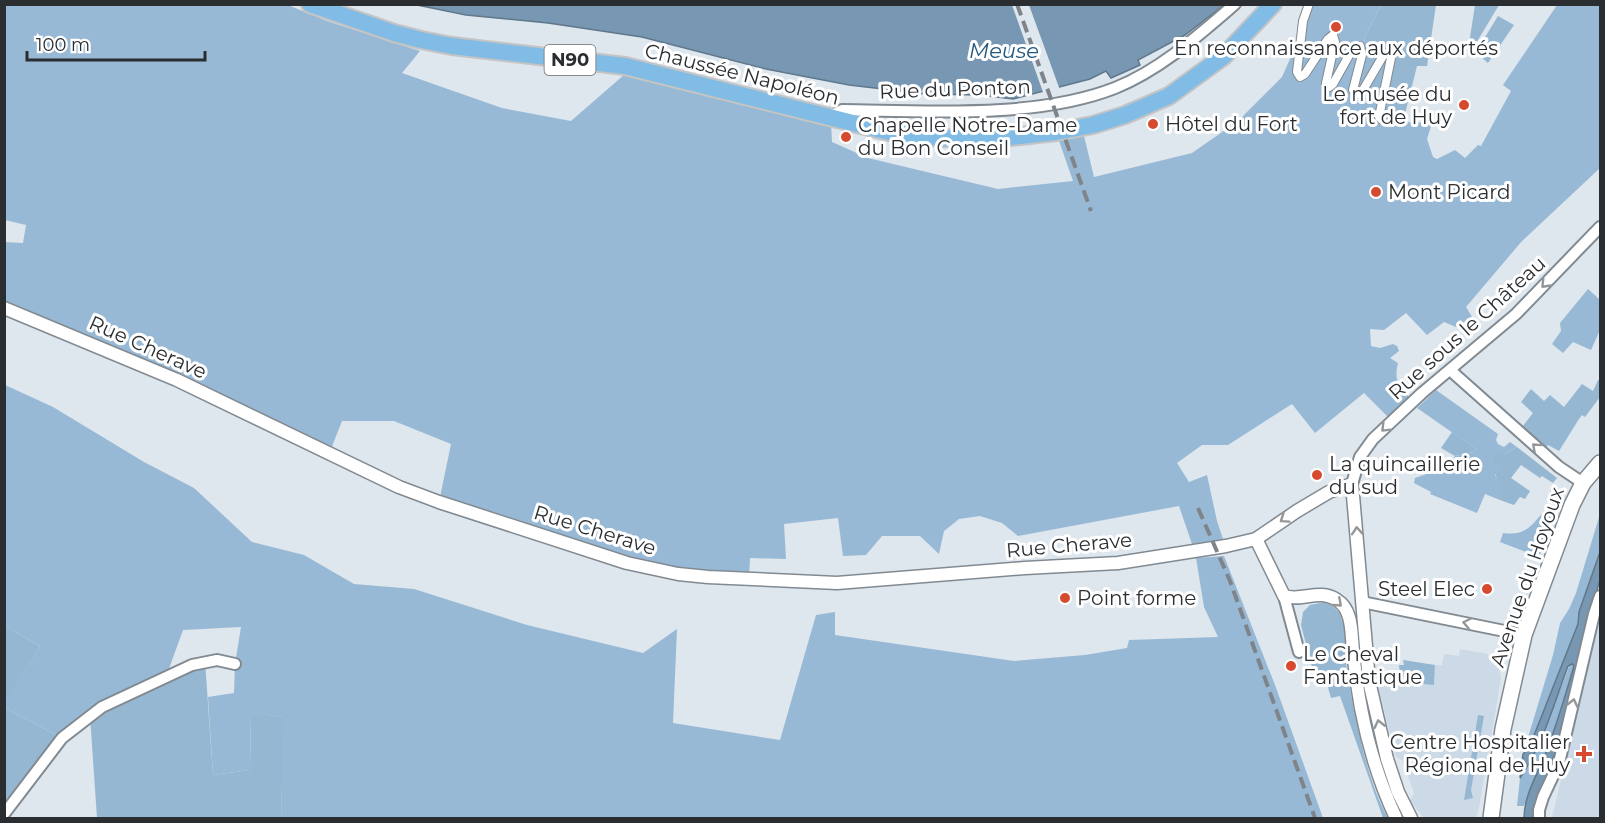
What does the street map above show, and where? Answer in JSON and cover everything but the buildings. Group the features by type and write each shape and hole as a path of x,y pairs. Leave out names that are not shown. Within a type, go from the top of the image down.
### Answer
{"main road":[{"name":"Chaussée Napoléon","path":"310,4 421,40 464,48 625,66 889,132 952,138 1004,138 1056,132 1093,125 1125,115 1169,96 1224,56 1273,4"},
{"name":"Avenue du Hoyoux","path":"1491,819 1503,729 1524,635 1557,542 1583,483 1600,463"}],"street":[{"name":"Rue du Ponton","path":"830,117 842,110 970,111 1018,108 1068,100 1103,91 1134,79 1159,65 1235,4"},
{"path":"1309,4 1303,21 1297,72 1300,77 1305,74 1333,35 1335,42 1326,83 1329,87 1334,84 1352,50 1360,46 1362,55 1353,90 1359,94 1364,90 1383,56 1389,52 1391,57 1379,117 1382,120"},
{"name":"Rue sous le Château","path":"1352,483 1360,457 1373,439 1516,314 1600,227"},
{"name":"Rue Cherave","path":"4,308 177,380 399,487 451,506 649,569 708,577 837,583 1100,564 1256,539"},
{"path":"1450,370 1559,467 1583,483"},
{"path":"1299,652 1284,596 1256,539 1321,496 1352,483 1369,681 1387,759 1398,792 1411,819"},
{"path":"1284,596 1297,598 1309,594 1324,594 1340,601 1348,614 1354,668 1367,730 1386,796 1396,819"},
{"path":"1539,819 1543,797 1559,763 1600,596"},
{"path":"1362,602 1524,635"},
{"path":"4,814 62,738 102,707 192,664 217,660 235,664"}],"shaded area":[{"path":"5,5 288,5 327,21 420,51 402,73 502,108 571,121 625,74 831,123 832,142 868,158 998,189 1073,181 1057,135 1084,136 1094,177 1192,153 1238,121 1282,77 1314,5 1381,5 1366,35 1351,94 1361,97 1387,91 1382,116 1403,122 1432,123 1427,139 1433,157 1437,159 1455,150 1465,158 1478,145 1481,146 1511,91 1503,85 1557,5 1600,5 1600,168 1522,241 1466,307 1472,317 1456,327 1444,322 1427,335 1406,313 1384,330 1370,329 1371,346 1380,348 1393,344 1397,346 1399,351 1390,358 1398,363 1396,374 1398,382 1409,397 1388,417 1364,393 1315,433 1292,404 1228,445 1202,445 1177,463 1189,482 1207,475 1223,539 1192,544 1179,506 1018,536 1002,523 980,516 959,519 944,531 939,554 920,536 882,536 866,555 843,556 838,518 784,524 786,559 750,558 749,579 678,574 439,502 451,444 394,421 342,421 329,454 5,308 4,242 23,243 26,225 5,220"},
{"path":"1381,5 1436,5 1427,66 1417,66 1403,122 1381,116 1387,91 1361,97 1351,94 1366,35"},
{"path":"1475,5 1499,5 1475,45 1469,44"},
{"path":"1498,16 1514,25 1488,63 1480,56 1483,50 1479,47"},
{"path":"1588,289 1599,299 1600,297 1600,330 1591,350 1573,342 1563,353 1552,344 1561,331 1560,323"},
{"path":"1598,380 1600,381 1600,397 1585,417 1582,415 1559,451 1548,445 1546,448 1522,427 1533,413 1521,402 1531,389 1544,401 1550,395 1564,407 1582,384 1593,391"},
{"path":"5,385 53,407 144,462 194,488 252,542 304,555 354,584 414,589 527,625 643,653 677,629 673,723 780,740 816,615 835,612 835,635 1014,661 1085,655 1127,648 1129,640 1218,637 1204,607 1196,558 1224,556 1275,685 1323,818 281,818 283,717 251,713 250,770 213,775 208,697 234,693 235,664 241,627 183,630 166,677 102,707 62,738 5,708 4,702 40,646 5,626"},
{"path":"1436,390 1498,434 1496,440 1498,444 1504,447 1510,442 1517,447 1505,454 1497,454 1492,461 1501,465 1499,472 1495,475 1501,485 1500,500 1485,494 1477,513 1430,494 1431,492 1414,483 1415,478 1447,467 1455,456 1474,452 1476,449 1417,408"},
{"path":"1452,432 1476,449 1474,452 1455,456 1441,448"},
{"path":"1517,447 1557,478 1553,483 1542,476 1540,478 1521,465 1511,478 1530,491 1525,499 1520,497 1514,505 1500,500 1499,485 1492,461 1496,454 1505,454"},
{"path":"1555,504 1559,505 1539,557 1500,542 1503,533 1522,532"},
{"path":"1600,514 1600,552 1578,624 1529,748 1523,754 1553,655 1560,623 1576,593"},
{"path":"1325,602 1335,608 1341,617 1345,637 1347,672 1358,727 1374,786 1388,818 1383,818 1340,696 1331,698 1325,677 1312,667 1301,625 1303,612 1310,605"},
{"name":"Centre Hospitalier Régional de Huy","path":"1600,612 1600,818 1552,818 1583,684"},
{"path":"5,626 40,646 5,702"},
{"path":"1460,649 1488,654 1488,658 1498,660 1501,679 1478,813 1475,818 1424,818 1410,801 1414,793 1403,761 1396,757 1377,682 1434,685 1435,665 1442,665 1444,654 1459,656"},
{"path":"1403,660 1435,665 1434,685 1406,683 1405,677 1400,676 1399,665 1404,665"},
{"path":"205,661 213,775 250,770 251,713 284,717 281,818 97,818 90,716"},
{"path":"1570,664 1574,666 1549,747 1524,806 1517,806 1520,778 1530,764 1539,744"},
{"path":"5,708 62,738 5,814"},
{"path":"1478,715 1484,716 1471,790 1473,798 1464,800"}],"water":[{"name":"Meuse","path":"417,5 1224,5 1185,35 1138,60 1140,65 1111,78 1106,71 1090,79 1013,99 981,95 926,94 849,85 766,69 642,37 548,23 466,15"},
{"path":"1600,552 1600,580 1583,637 1562,730 1534,808 1534,818 1524,818 1529,791 1545,756 1562,707 1574,666 1572,664 1568,666 1535,752 1520,778 1523,754 1529,748 1578,624 1579,612"}],"pier":[{"path":"1012,5 1029,5 1060,90 1044,95"}],"railway":[{"path":"1017,4 1091,211"},
{"path":"1198,508 1230,581 1315,818"}],"place":[{"name":"En reconnaissance aux déportés","path":"1336,27"},
{"name":"Le musée du fort de Huy","path":"1464,105"},
{"name":"Hôtel du Fort","path":"1153,124"},
{"name":"Chapelle Notre-Dame du Bon Conseil","path":"846,137"},
{"name":"Mont Picard","path":"1376,192"},
{"name":"La quincaillerie du sud","path":"1317,475"},
{"name":"Steel Elec","path":"1487,589"},
{"name":"Point forme","path":"1065,598"},
{"name":"Le Cheval Fantastique","path":"1291,666"},
{"name":"Centre Hospitalier Régional de Huy","path":"1584,754"}]}
